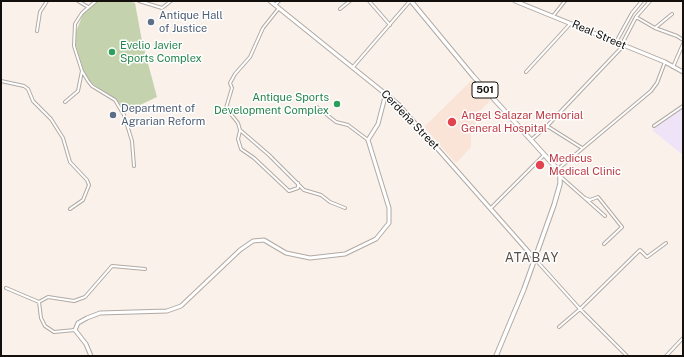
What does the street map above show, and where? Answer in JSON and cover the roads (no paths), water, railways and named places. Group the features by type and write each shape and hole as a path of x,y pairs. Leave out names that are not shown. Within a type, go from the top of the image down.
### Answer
{"main road":[{"name":"Cerdeña Street","path":"270,1 386,93 491,208 534,258"},
{"name":"501","path":"410,1 473,76 558,169 560,176 554,205 524,289 496,356"},
{"name":"Real Street","path":"516,1 665,62 683,72"},
{"path":"91,356 86,344 75,330 78,324 87,318 100,313 167,311 180,306 240,250 254,240 264,240 286,253 310,258 344,254 376,239 389,223 389,208 368,140 378,124 386,93"}],"street":[{"path":"37,31 40,12 47,1"},
{"path":"78,1 88,7"},
{"path":"96,1 88,7 76,24 74,46 82,71 92,86 115,100 124,115 132,140 134,166"},
{"path":"139,1 162,8 171,1"},
{"path":"275,5 279,1"},
{"path":"340,9 350,1"},
{"path":"369,1 390,25"},
{"path":"353,67 410,1"},
{"path":"553,16 565,1"},
{"path":"616,42 632,13 642,1"},
{"path":"530,140 547,126 623,45 636,17 650,1"},
{"path":"279,8 263,28 250,56 235,74 230,83 232,88 226,108 238,123 240,130 238,139 241,149 254,158 289,191 298,188 298,182"},
{"path":"655,28 672,14"},
{"path":"636,17 655,28 677,36 683,40"},
{"path":"526,72 563,34 570,23"},
{"path":"673,67 683,44"},
{"path":"558,169 651,91 657,83 665,62"},
{"path":"65,102 78,91 82,71"},
{"path":"1,81 24,86 28,89 33,101 51,119 62,138 70,162 87,180 89,185 83,200 70,209"},
{"path":"654,126 683,106"},
{"path":"317,107 336,122 348,125 368,140"},
{"path":"547,126 582,148"},
{"path":"240,130 298,182 304,190 321,195 330,202 345,208"},
{"path":"491,208 544,155"},
{"path":"560,176 605,216"},
{"path":"585,198 590,200 598,197 622,227 604,244"},
{"path":"559,327 580,309 640,250 647,257 666,244"},
{"path":"534,258 580,309 627,356"},
{"path":"39,302 48,297 74,301 85,297 112,266 145,269"},
{"path":"6,288 39,302"},
{"path":"39,302 41,318 45,326 54,332 75,330"},
{"path":"666,356 683,338"}],"place":[{"name":"Antique Hall of Justice","path":"151,22"},
{"name":"Evelio Javier Sports Complex","path":"112,52"},
{"name":"Antique Sports Development Complex","path":"337,104"},
{"name":"Department of Agrarian Reform","path":"113,115"},
{"name":"Angel Salazar Memorial General Hospital","path":"452,122"},
{"name":"Medicus Medical Clinic","path":"540,165"}],"district":[{"name":"ATABAY","path":"532,258"}]}
